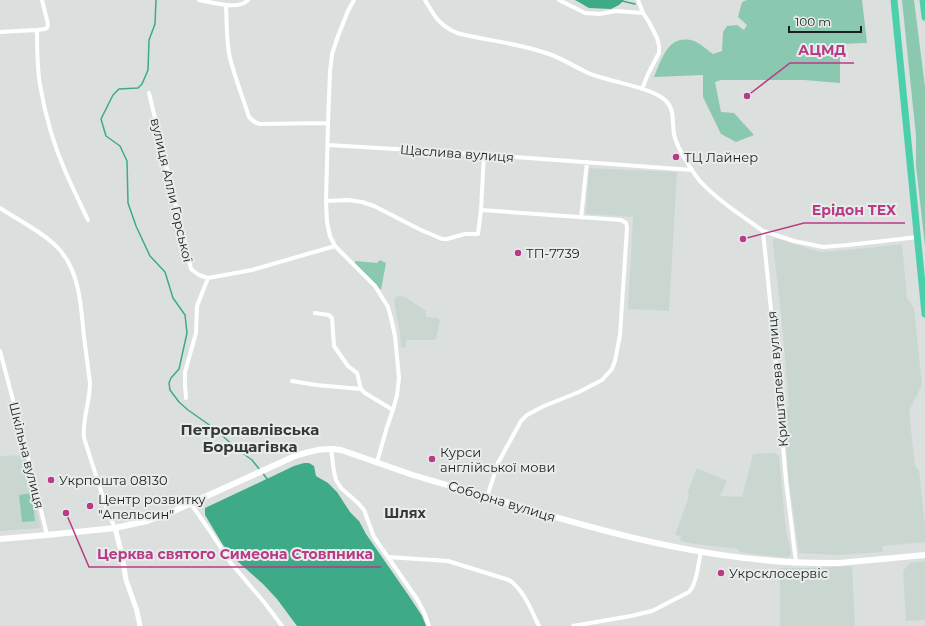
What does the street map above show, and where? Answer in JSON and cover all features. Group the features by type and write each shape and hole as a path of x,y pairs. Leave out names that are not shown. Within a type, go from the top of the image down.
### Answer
{"highway":[{"path":"895,0 925,314"},
{"path":"922,0 925,17"}],"main road":[{"name":"Соборна вулиця","path":"0,539 115,528 148,521 191,504 295,456 314,450 331,448 414,475 544,514 644,540 701,552 750,559 839,563 925,555"}],"street":[{"path":"0,32 45,30 48,24 42,0"},
{"path":"199,0 226,5 244,4 248,0"},
{"path":"354,0 348,11 332,54 330,72 326,201 328,230 335,246 375,286 388,307 395,336 399,378 397,395 377,462"},
{"path":"425,0 439,22 448,29 457,33 526,47 550,54 586,72 607,80 657,94 666,100 673,113 674,137 692,170 715,195 763,231 794,241 823,247 918,237"},
{"path":"559,0 585,12 600,14 616,11 643,12"},
{"path":"638,0 643,12 650,22 659,46 659,53 642,89"},
{"path":"226,5 230,58 240,91 252,121 260,124 328,123"},
{"path":"37,30 38,70 45,108 65,172 88,220"},
{"name":"вулиця Алли Горської","path":"149,92 191,269 208,278"},
{"name":"Щаслива вулиця","path":"328,146 484,154 692,170"},
{"path":"326,201 348,200 362,202 374,206 442,239 465,234 478,234 484,154"},
{"path":"581,218 586,162"},
{"path":"0,208 58,247 74,274 81,306 90,383 89,398 84,420 84,438 108,514 115,528 122,555 126,580 137,611 140,626"},
{"path":"481,210 621,220 626,223 627,228 620,335 612,369 602,380 579,392 536,410 527,415 521,421 498,463 488,497"},
{"name":"Кришталева вулиця","path":"763,231 786,481 796,562"},
{"path":"186,398 185,372 196,333 197,306 208,278 252,270 335,246"},
{"path":"315,313 329,315 332,318 334,346 348,366 357,373 361,389 365,394 393,410"},
{"name":"Шкільна вулиця","path":"0,351 47,535"},
{"path":"292,381 316,385 361,389"},
{"path":"331,448 336,480 341,488 364,510 374,537 417,599 429,626"},
{"path":"191,504 230,562 282,626"},
{"path":"573,626 631,616 652,610 689,592 693,588 701,552"},
{"path":"388,557 448,561 509,580 514,583 528,602 539,626"}],"shaded area":[{"path":"575,0 624,0 619,5 611,9 589,8"},
{"path":"747,0 862,0 867,43 840,44 840,83 804,80 721,80 715,82 721,112 734,113 754,135 736,142 721,134 703,97 703,75 654,77 667,49 678,41 694,41 713,54 722,51 723,32 727,26 737,25 744,30 747,25 738,17 742,2"},
{"path":"902,0 914,0 925,87 925,246 916,166 916,136"},
{"path":"589,168 677,172 669,311 628,309 633,217 586,214"},
{"path":"775,238 820,252 902,244 907,298 914,308 922,385 909,411 915,466 919,470 925,526 925,542 882,546 883,552 837,555 799,553 789,482 783,412 789,406 773,244 773,240"},
{"path":"380,260 386,263 381,290 354,263 356,261 377,263"},
{"path":"396,297 405,297 426,311 426,317 438,318 440,321 436,339 406,340 406,347 401,348 400,333 394,302"},
{"path":"775,453 779,456 786,532 791,553 790,556 787,558 739,552 739,549 680,541 681,536 675,535 689,496 688,491 697,468 727,481 720,496 742,497 753,454"},
{"path":"25,455 41,528 0,531 0,456"},
{"path":"309,463 314,466 316,476 328,483 337,492 350,512 359,521 366,534 422,616 426,626 297,626 277,599 263,584 236,560 223,545 205,515 205,508 294,466"},
{"path":"32,493 35,521 22,522 19,495"},
{"path":"925,561 925,620 906,621 903,571 910,563"},
{"path":"852,566 855,626 780,626 780,568"}],"waterway":[{"path":"156,0 155,24 149,40 148,70 142,84 138,88 119,89 113,95 101,119 106,136 120,146 127,161 128,203 136,226 150,256 165,272 173,298 185,315 187,333 179,369 171,378 169,383 170,390 179,402 215,429 237,449 252,460 260,470"},
{"path":"618,0 635,4"},
{"path":"262,472 267,479"}],"place":[{"name":"АЦМД","path":"747,96"},
{"name":"ТЦ Лайнер","path":"676,157"},
{"name":"Ерідон ТЕХ","path":"743,239"},
{"name":"ТП-7739","path":"518,253"},
{"name":"Курси англійської мови","path":"432,459"},
{"name":"Укрпошта 08130","path":"51,480"},
{"name":"Центр розвитку \"Апельсин\"","path":"90,506"},
{"name":"Церква святого Симеона Стовпника","path":"66,513"},
{"name":"Укрсклосервіс","path":"721,573"}],"district":[{"name":"Петропавлівська Борщагівка","path":"250,438"},
{"name":"Шлях","path":"405,513"}]}
